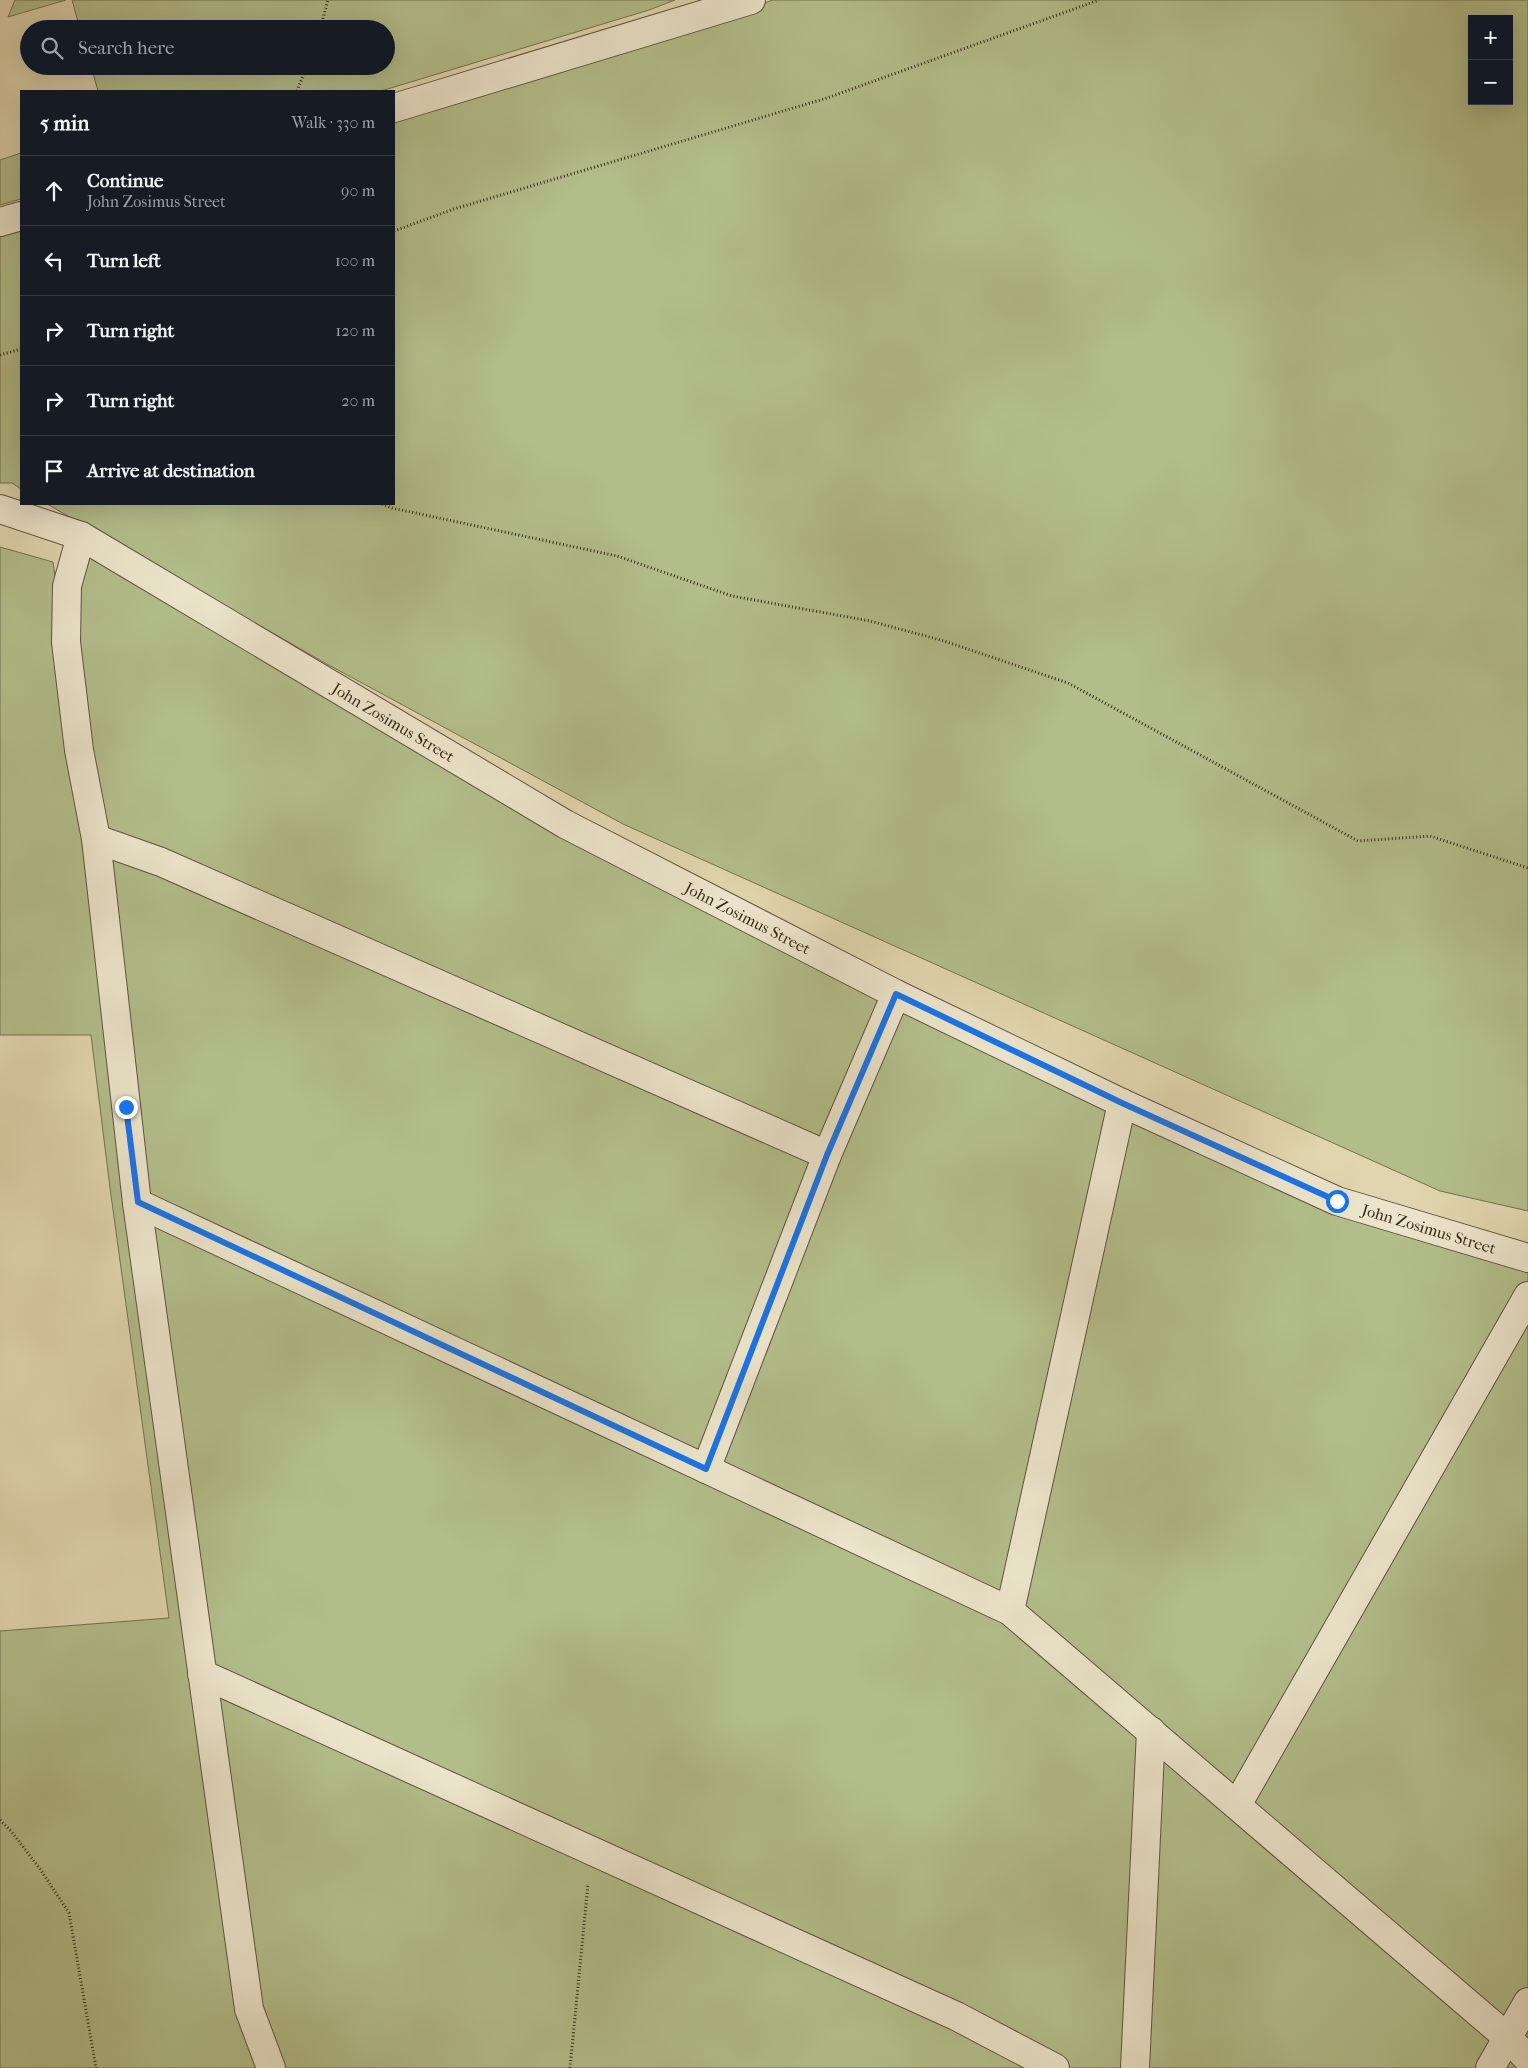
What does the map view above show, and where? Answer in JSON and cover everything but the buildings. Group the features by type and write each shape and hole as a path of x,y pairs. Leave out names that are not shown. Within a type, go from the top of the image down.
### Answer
{"street":[{"path":"395,108 751,0"},
{"path":"0,222 20,216"},
{"name":"John Zosimus Street","path":"0,509 81,536 565,824 896,994 1122,1103 1337,1201 1528,1258"},
{"path":"81,536 67,586 66,642 79,750 96,839 138,1202 249,2009 271,2068"},
{"path":"96,839 161,862 827,1155"},
{"path":"706,1469 827,1155 896,994"},
{"path":"1010,1611 1122,1103"},
{"path":"138,1202 1010,1611 1508,2038 1528,2059"},
{"path":"1237,1805 1528,1296"},
{"path":"202,1674 956,2016 1055,2068"},
{"path":"1135,2068 1151,1731"},
{"path":"1490,2068 1528,2002"}],"path":[{"path":"322,20 328,0"},
{"path":"395,231 482,201 827,98 1100,0"},
{"path":"297,90 303,75"},
{"path":"0,355 20,349"},
{"path":"384,505 618,556 732,596 870,621 944,641 1068,683 1358,841 1430,836 1528,868"},
{"path":"0,1820 11,1831 40,1869 69,1913 96,2068"},
{"path":"570,2068 591,1850"}],"green space":[{"path":"15,0 66,0 8,17"},
{"path":"72,0 675,0 649,10 384,90 98,90 94,75 395,75 395,20 78,20"},
{"path":"773,0 1528,0 1528,1211 1440,1191 623,824 325,663 49,505 395,505 395,119 661,39"},
{"path":"20,153 20,199 0,205 0,160"},
{"path":"20,229 20,488 12,483 0,483 0,236"},
{"path":"81,536 565,824 1337,1201 1528,1258 1528,2068 271,2068 66,642"},
{"path":"0,547 53,562 265,2068 0,2068 0,1631 169,1618 91,1035 0,1035"}],"route":[{"path":"126,1107 138,1202 706,1469 827,1155 896,994 1122,1103 1337,1201"}]}
